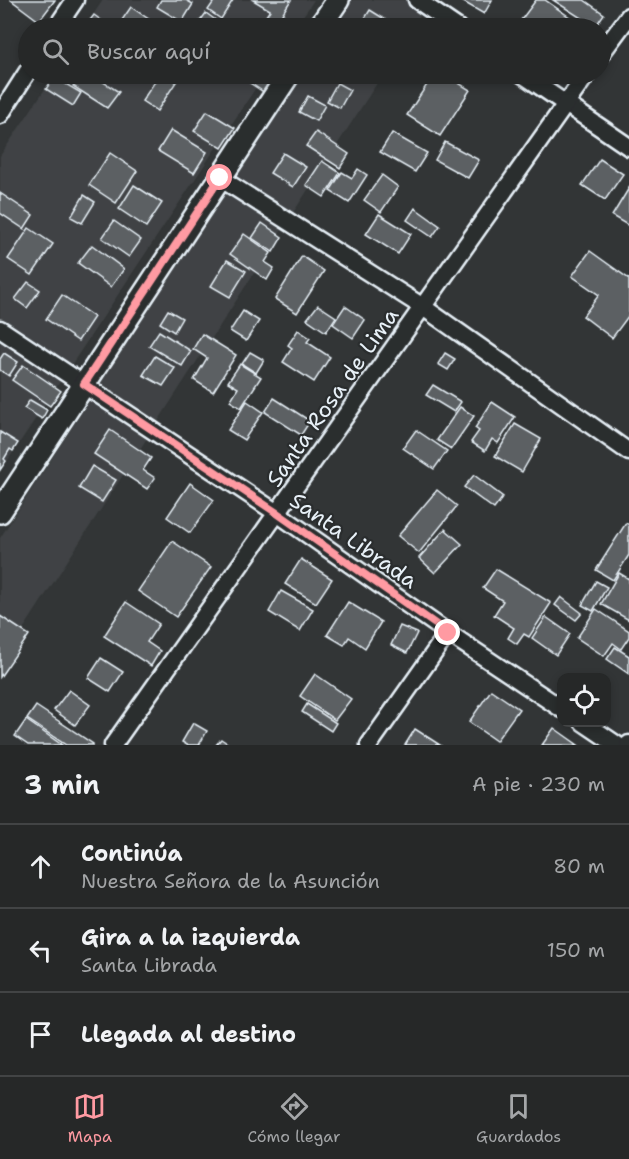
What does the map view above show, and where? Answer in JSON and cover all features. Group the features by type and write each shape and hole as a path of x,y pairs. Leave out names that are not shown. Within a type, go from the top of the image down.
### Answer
{"street":[{"path":"63,18 75,0"},
{"path":"326,18 338,0"},
{"path":"417,0 443,18"},
{"path":"611,40 629,16"},
{"path":"0,115 20,84"},
{"path":"0,512 282,84"},
{"path":"536,84 629,147"},
{"name":"Santa Rosa de Lima","path":"113,745 580,84"},
{"path":"220,178 423,307 629,452"},
{"name":"Santa Librada","path":"0,329 277,513 557,706"},
{"path":"369,745 448,633"},
{"path":"589,727 617,745"}],"shaded area":[{"path":"103,0 314,0 302,18 91,18"},
{"path":"350,0 430,0 418,18 338,18"},
{"path":"48,84 258,84 0,472 0,156"},
{"path":"295,84 377,84 0,665 0,538"}],"building":[{"path":"11,0 55,0 41,18 35,18"},
{"path":"161,0 186,0 193,4 184,18 175,18 157,7"},
{"path":"215,0 233,0 222,18 208,10"},
{"path":"253,0 291,0 282,14 289,18 265,18 270,10"},
{"path":"460,0 492,0 484,14"},
{"path":"536,0 545,0 571,18 522,18"},
{"path":"553,0 584,0 604,14 601,18 581,18"},
{"path":"131,7 147,18 123,18"},
{"path":"370,10 383,18 365,18"},
{"path":"206,13 213,18 202,18"},
{"path":"49,84 66,84 81,93 73,106 46,89"},
{"path":"74,84 107,84 119,92 107,108 73,86"},
{"path":"153,84 175,84 157,111 142,101"},
{"path":"251,84 272,84 265,93"},
{"path":"336,84 350,90 340,108 327,101"},
{"path":"427,84 460,84 470,90 440,136 407,115"},
{"path":"308,96 325,105 316,121 299,112"},
{"path":"207,111 235,128 222,148 194,131"},
{"path":"171,130 207,152 194,173 158,151"},
{"path":"316,132 349,154 340,168 306,146"},
{"path":"392,133 427,153 415,172 380,152"},
{"path":"445,142 479,160 468,178 435,160"},
{"path":"110,153 137,171 116,203 89,185"},
{"path":"283,153 306,167 293,187 270,173"},
{"path":"600,159 623,174 605,200 582,185"},
{"path":"322,161 340,173 324,197 306,185"},
{"path":"358,169 367,175 349,203 330,191 342,172 352,178"},
{"path":"382,175 398,187 381,212 364,200"},
{"path":"134,185 162,203 146,227 119,209"},
{"path":"629,188 629,226 612,216"},
{"path":"0,193 33,215 24,229 0,213"},
{"path":"84,195 95,202 82,223 71,217"},
{"path":"415,208 440,226 432,237 407,220"},
{"path":"379,214 411,234 398,254 366,234"},
{"path":"114,221 141,240 129,257 102,238"},
{"path":"262,223 282,237 273,252 252,238"},
{"path":"29,228 53,244 32,275 8,259"},
{"path":"244,234 271,253 265,262 274,268 267,280 230,254"},
{"path":"92,245 124,269 111,287 78,263"},
{"path":"590,251 629,279 629,315 612,338 583,316 599,295 572,276"},
{"path":"302,256 324,271 297,313 275,299"},
{"path":"227,260 246,271 230,297 211,286"},
{"path":"28,282 40,290 27,308 15,299"},
{"path":"62,295 94,317 78,341 46,319"},
{"path":"318,305 336,317 326,332 307,319"},
{"path":"345,306 365,320 353,338 333,324"},
{"path":"168,310 182,318 174,332 160,323"},
{"path":"243,311 259,321 246,341 230,331"},
{"path":"298,330 310,338 307,342 330,357 314,382 283,362 292,348 288,345"},
{"path":"159,331 191,351 182,366 149,346"},
{"path":"202,334 236,355 213,392 194,380 207,358 193,349"},
{"path":"250,352 264,360 256,373 242,364"},
{"path":"4,353 18,362 9,376 0,370 0,359"},
{"path":"445,353 455,359 448,370 438,364"},
{"path":"155,356 175,368 163,386 143,375"},
{"path":"240,364 261,377 241,408 230,401 238,388 228,382"},
{"path":"23,365 61,391 50,406 12,380"},
{"path":"433,385 461,402 454,412 426,395"},
{"path":"274,398 310,421 301,435 265,412"},
{"path":"30,400 47,410 42,419 24,408"},
{"path":"247,401 263,412 244,440 228,430"},
{"path":"492,402 515,417 498,443 492,439 485,451 471,442 479,431 475,428"},
{"path":"460,407 474,416 451,449 437,440"},
{"path":"515,424 541,439 522,472 495,456"},
{"path":"110,430 151,458 143,470 155,478 147,489 94,454"},
{"path":"416,430 447,451 434,469 403,448"},
{"path":"0,432 18,443 13,451 10,449 0,470"},
{"path":"92,466 116,480 102,502 79,488"},
{"path":"474,475 503,497 494,509 464,487"},
{"path":"190,483 214,500 190,533 167,517"},
{"path":"437,490 457,506 419,553 398,536"},
{"path":"626,523 629,525 629,555 613,580 596,570"},
{"path":"445,529 462,544 435,573 419,558"},
{"path":"172,541 211,567 176,617 138,591"},
{"path":"301,559 332,579 316,603 285,584"},
{"path":"496,569 551,603 529,637 524,634 517,644 508,638 514,628 494,615 503,601 483,588"},
{"path":"619,573 629,579 629,620 601,604"},
{"path":"596,581 607,587 593,611 582,605"},
{"path":"281,591 313,609 300,631 269,612"},
{"path":"561,597 582,613 576,620 555,605"},
{"path":"126,602 159,624 147,642 160,651 151,666 104,636"},
{"path":"348,602 381,622 365,648 349,637 344,645 327,635"},
{"path":"596,609 629,631 629,637 621,649 613,643 604,656 577,638"},
{"path":"0,616 29,635 0,677"},
{"path":"546,617 570,634 556,655 532,638"},
{"path":"400,626 417,633 407,653 391,645"},
{"path":"615,647 629,656 629,674 607,659"},
{"path":"101,658 123,672 110,692 88,678"},
{"path":"315,674 351,699 335,720 300,696"},
{"path":"69,690 90,705 75,725 54,710"},
{"path":"491,690 519,709 496,741 469,722"},
{"path":"307,704 336,723 331,731 302,712"},
{"path":"36,706 93,745 66,745 27,719"},
{"path":"26,720 62,745 28,745 15,736"},
{"path":"193,723 207,731 199,745 187,745 182,742"},
{"path":"554,728 578,745 542,745"},
{"path":"415,729 440,745 405,745"},
{"path":"221,739 230,745 216,745"}],"route":[{"path":"220,178 84,384 277,513 448,633"}]}
